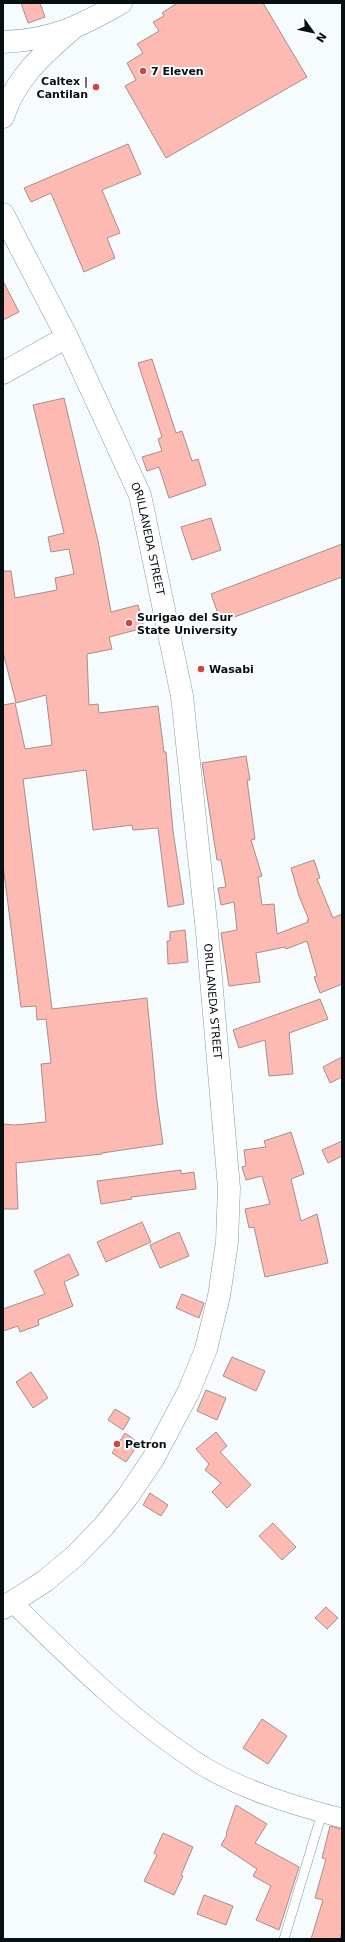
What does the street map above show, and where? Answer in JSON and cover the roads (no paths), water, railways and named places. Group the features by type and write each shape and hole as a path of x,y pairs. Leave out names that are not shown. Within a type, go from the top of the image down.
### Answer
{"main road":[{"path":"3,42 37,40 71,30 121,3"},
{"path":"3,117 18,84 29,69 71,30"},
{"name":"ORILLANEDA STREET","path":"3,214 67,337 140,495 182,696 207,932 230,1188 227,1242 219,1296 206,1349 189,1391 152,1458 128,1496 104,1526 76,1556 45,1581 8,1605"},
{"path":"3,373 67,337"}],"street":[{"path":"8,1605 143,1723 204,1766 237,1783 263,1794 342,1818"}],"lane":[{"path":"284,1939 322,1813"}],"place":[{"name":"7 Eleven","path":"143,71"},
{"name":"Caltex | Cantilan","path":"96,87"},
{"name":"Surigao del Sur State University","path":"129,623"},
{"name":"Wasabi","path":"201,669"},
{"name":"Petron","path":"117,1444"}]}
